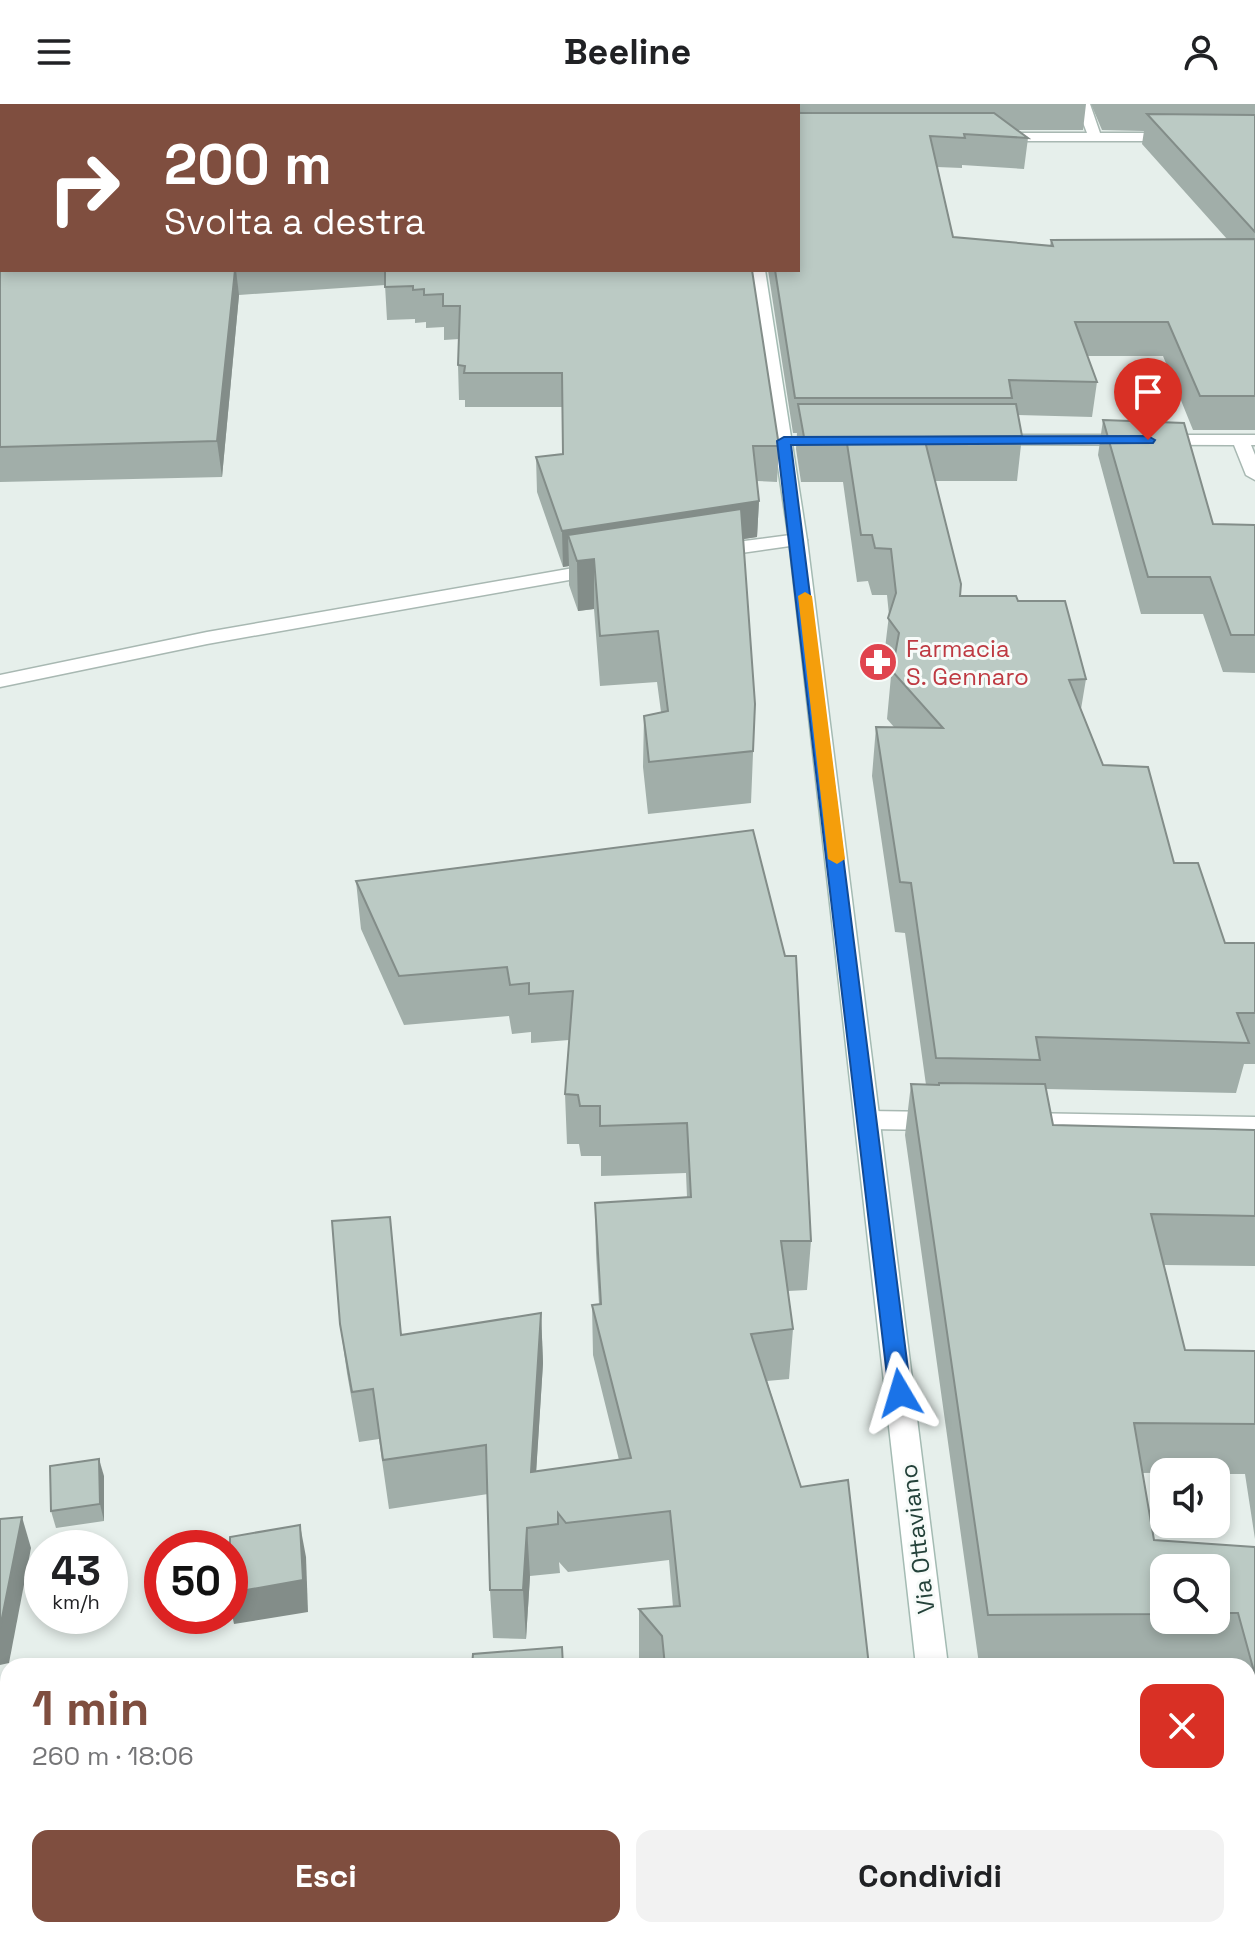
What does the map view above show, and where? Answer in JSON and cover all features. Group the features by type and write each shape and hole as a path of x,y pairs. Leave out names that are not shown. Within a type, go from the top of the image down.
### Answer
{"main road":[{"path":"1083,104 1095,137"},
{"path":"986,137 1191,137"},
{"name":"Via Ottaviano","path":"757,272 792,441 798,540 931,1658"},
{"path":"972,440 1247,440 1255,475"},
{"path":"700,553 798,540"},
{"path":"0,681 207,638 623,566"},
{"path":"868,1120 961,1121"},
{"path":"992,1122 1255,1126"}],"building":[{"path":"800,113 994,113 1028,138 964,134 965,138 930,136 953,237 1053,246 1051,240 1255,239 1255,396 1200,396 1168,322 1075,322 1097,382 1009,380 1012,398 795,398 775,272 800,272"},
{"path":"1147,114 1255,115 1255,232"},
{"path":"0,272 235,272 217,441 0,447"},
{"path":"385,272 752,272 779,446 753,446 759,501 562,531 536,457 563,454 562,373 464,373 465,366 458,365 460,306 443,306 443,294 424,295 424,289 413,290 413,286 385,287"},
{"path":"798,404 1016,404 1022,436 924,437 961,584 960,596 1016,596 1018,601 1065,601 1086,679 1069,680 1103,765 1148,767 1174,863 1198,863 1225,943 1255,943 1255,1013 1237,1013 1249,1043 1036,1037 1040,1060 936,1058 911,883 900,882 876,727 943,728 892,671 899,633 888,618 896,593 891,549 875,548 872,535 861,535 846,437 804,437"},
{"path":"1103,420 1184,423 1213,524 1255,525 1255,635 1231,635 1210,577 1148,577"},
{"path":"741,509 755,704 753,751 649,762 644,716 668,711 658,631 600,636 594,559 577,561 568,535"},
{"path":"753,830 785,956 796,956 811,1241 781,1241 793,1329 751,1334 801,1487 848,1480 868,1658 664,1658 662,1636 639,1609 680,1606 670,1511 566,1523 558,1513 558,1524 527,1528 523,1590 490,1590 486,1445 383,1460 373,1389 352,1392 340,1324 332,1221 390,1217 401,1335 541,1313 531,1472 631,1458 592,1305 601,1304 595,1203 691,1197 687,1123 600,1126 600,1106 580,1106 578,1095 565,1094 573,991 529,994 529,983 510,985 507,967 399,976 356,881"},
{"path":"911,1084 1045,1084 1053,1125 1255,1130 1255,1216 1151,1214 1185,1350 1255,1351 1255,1424 1134,1423 1150,1517 1150,1538 1255,1547 1255,1658 1250,1658 1238,1613 1230,1613 1230,1554 1150,1554 1150,1614 988,1615"},
{"path":"99,1459 100,1504 51,1511 50,1466"},
{"path":"22,1517 0,1628 0,1519"},
{"path":"300,1525 303,1580 248,1590 248,1534"},
{"path":"562,1647 563,1658 473,1658 473,1654"}],"slow traffic":[{"path":"805,596 837,859"}],"place":[{"name":"Farmacia S. Gennaro","path":"878,662"}],"route":[{"path":"900,1393 784,441 1148,440"}]}
